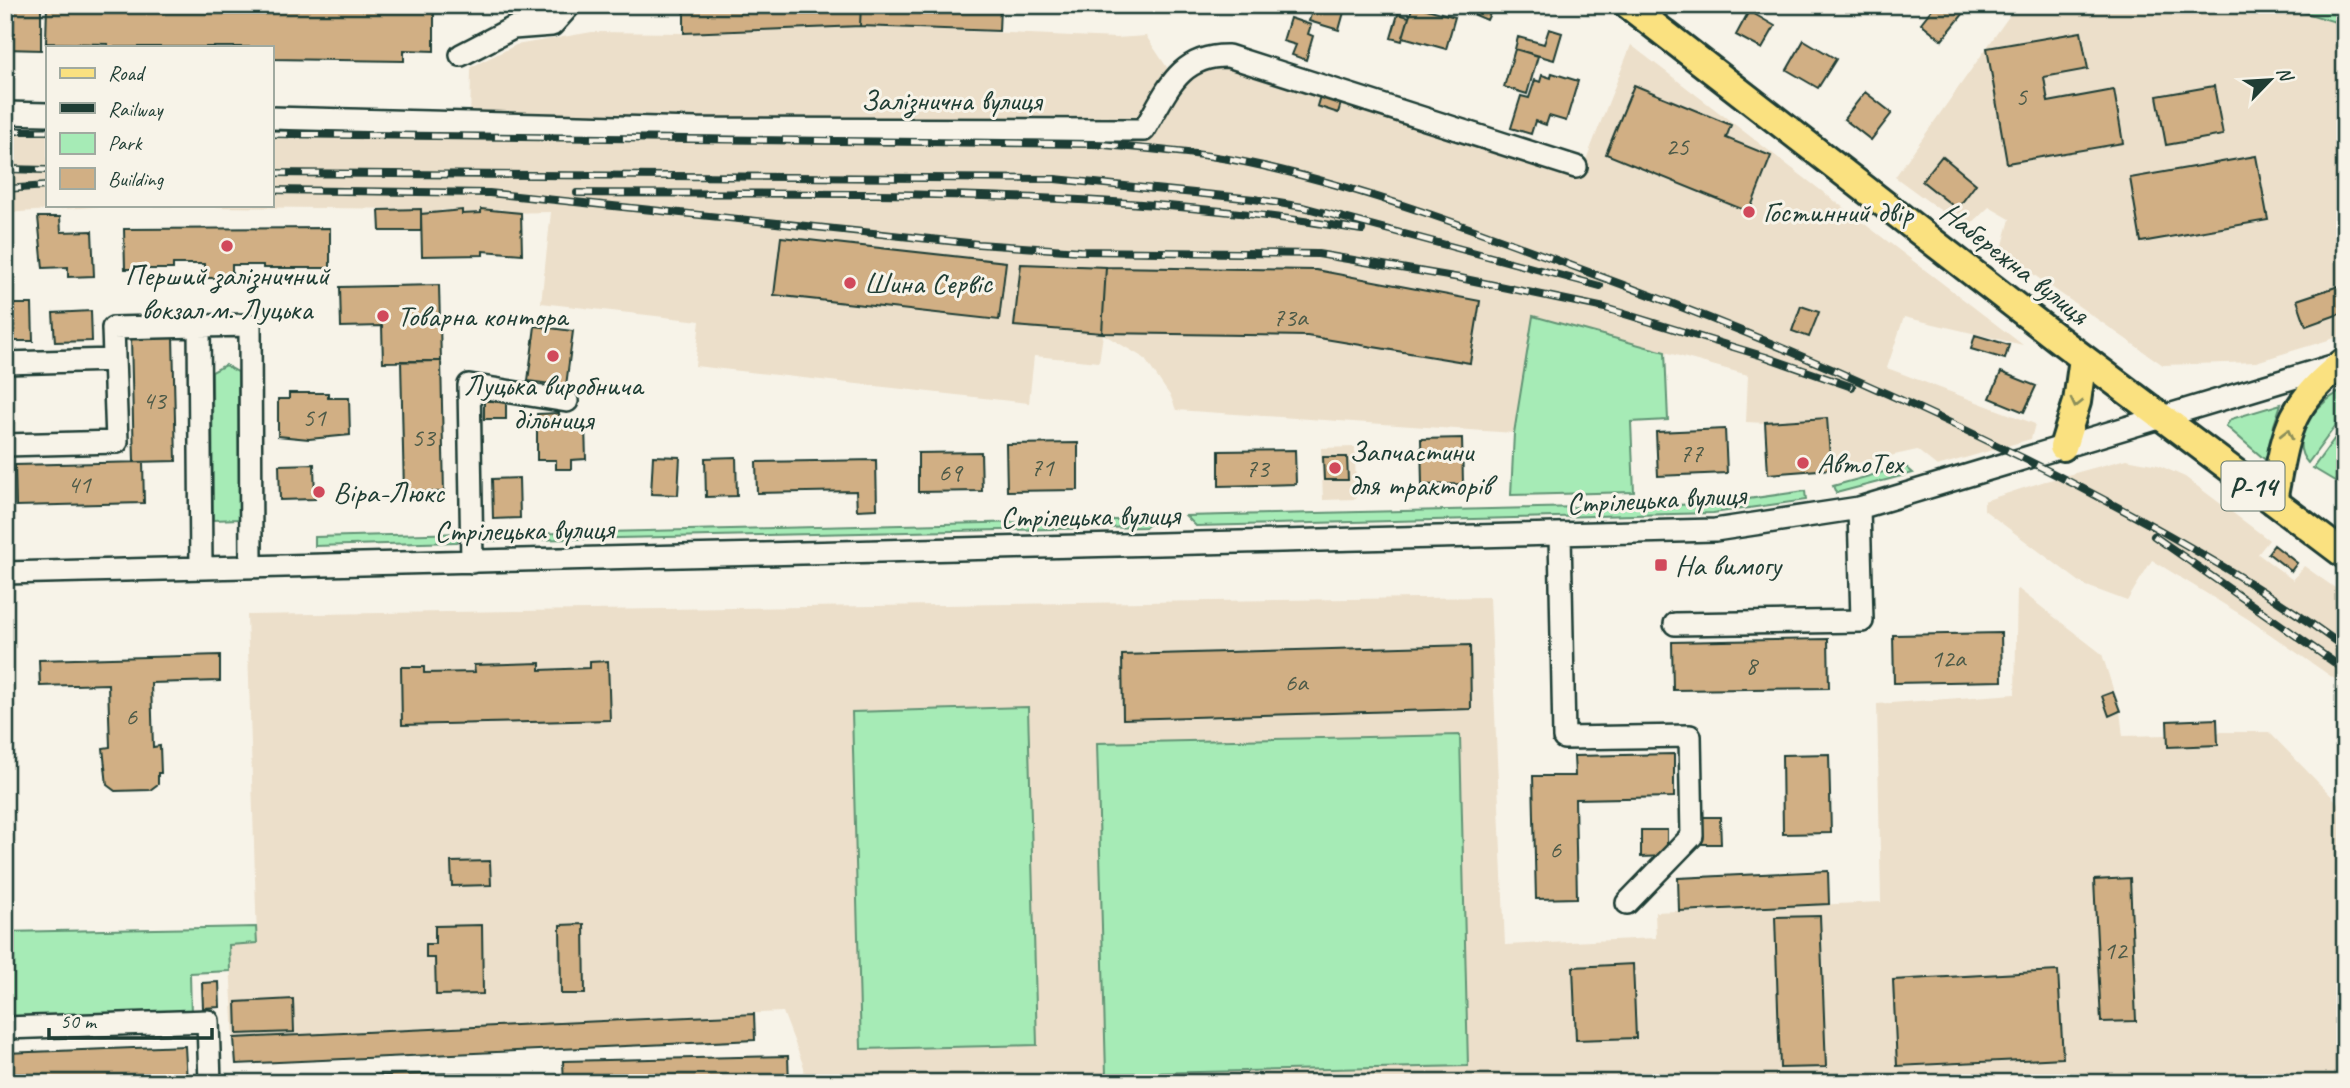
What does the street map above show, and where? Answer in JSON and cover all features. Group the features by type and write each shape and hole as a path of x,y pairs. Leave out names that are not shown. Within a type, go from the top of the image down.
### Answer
{"main road":[{"name":"Набережна вулиця","path":"1644,10 2083,358 2162,417"},
{"path":"2063,447 2077,402 2083,358"},
{"path":"2273,501 2290,422 2302,400 2318,382 2344,362"},
{"name":"Р-14","path":"2162,417 2345,555"}],"street":[{"path":"461,55 513,28 552,24 570,5"},
{"name":"Залізнична вулиця","path":"273,118 683,128 1144,130 1178,74 1191,63 1207,56 1228,56 1576,167"},
{"path":"5,113 46,114"},
{"path":"199,326 201,568"},
{"path":"5,445 117,442 113,328 250,326 251,567"},
{"path":"5,363 114,360"},
{"name":"Стрілецька вулиця","path":"5,573 1715,530 1859,508 2344,362"},
{"path":"472,562 468,385 567,401"},
{"path":"1675,624 1862,621 1859,508"},
{"path":"1560,534 1563,737 1689,736 1692,836 1627,903"},
{"path":"5,1028 208,1021 210,1083"}],"shaded area":[{"path":"2017,5 2280,5 2345,25 2345,335 2256,362 2163,365 2001,252 2010,219 1989,207 1966,229 1895,177"},
{"path":"860,26 1116,38 1146,36 1168,69 1186,76 1227,62 1582,170 1631,45 2023,345 1904,317 1887,368 2035,424 2031,439 1937,466 1917,450 1831,469 1768,474 1765,423 1746,422 1748,375 1534,316 1514,433 1176,410 1171,397 1144,358 1103,334 1099,362 1034,356 1029,403 695,366 700,321 541,303 551,212 502,213 502,209 482,209 481,213 462,214 462,210 441,210 441,214 421,214 420,209 108,206 273,206 273,134 408,138 409,131 470,131 471,67 516,45 592,32 684,33"},
{"path":"5,128 46,129 46,206 108,206 5,213"},
{"path":"1355,447 1356,499 1323,500 1321,448"},
{"path":"2126,459 2158,465 2185,477 2269,540 2258,554 2293,580 2304,566 2345,595 2345,621 2336,632 2345,639 2345,686 2248,619 2152,560 2127,601 2084,585 1984,510 1984,501"},
{"path":"2017,588 2102,654 2120,711 2123,736 2167,735 2167,721 2217,719 2218,732 2269,732 2345,810 2345,1083 805,1083 804,1067 783,1012 234,1038 229,944 257,942 247,615 1490,597 1505,945 1656,938 1655,912 1881,902 1877,704 2015,694"}],"green space":[{"path":"2280,5 2345,5 2345,25"},
{"path":"1533,316 1665,352 1668,420 1631,422 1634,492 1511,495 1514,433"},
{"path":"225,365 238,372 239,519 213,520 212,372"},
{"path":"2345,390 2345,413 2308,463 2302,453 2301,443 2308,420 2325,401"},
{"path":"2281,404 2274,425 2269,463 2226,426 2231,419"},
{"path":"2345,424 2345,487 2313,468"},
{"path":"1905,466 1913,473 1836,493 1833,486"},
{"path":"1805,491 1806,500 1713,513 1196,526 1186,516 1712,504"},
{"path":"1155,519 1146,527 481,541 481,535"},
{"path":"463,533 457,542 315,546 315,537"},
{"path":"1028,707 1037,1045 861,1049 852,712"},
{"path":"1460,735 1468,1066 1106,1074 1097,743"},
{"path":"256,927 257,943 229,945 230,971 190,973 191,1015 5,1020 5,932"}],"building":[{"path":"5,5 41,5 41,50 5,49"},
{"path":"47,5 434,5 434,51 404,50 404,61 273,59 273,46 108,46 46,43"},
{"path":"684,5 861,5 860,26 684,33"},
{"path":"861,5 1000,8 999,31 860,26"},
{"path":"1314,5 1346,5 1339,30 1309,21"},
{"path":"1413,5 1455,17 1446,49 1403,37"},
{"path":"1477,5 1494,5 1487,20 1473,14"},
{"path":"1935,5 1954,5 1964,13 1942,40 1921,23"},
{"path":"1749,11 1775,26 1762,49 1736,35"},
{"path":"1398,14 1409,17 1402,41 1391,38"},
{"path":"1290,18 1311,25 1308,34 1313,36 1306,60 1292,55 1296,45 1283,41"},
{"path":"1549,29 1562,33 1554,60 1515,49 1518,37 1544,44"},
{"path":"2081,32 2088,69 2044,77 2048,102 2114,90 2123,143 2007,163 1987,48"},
{"path":"1804,40 1836,59 1818,88 1787,70"},
{"path":"1515,49 1538,56 1527,94 1504,87"},
{"path":"1552,73 1578,81 1566,121 1549,116 1546,125 1535,121 1531,134 1511,128 1521,96 1529,98 1535,80 1540,82 1542,75 1551,78"},
{"path":"1634,85 1731,125 1726,138 1771,156 1749,212 1606,154"},
{"path":"2214,86 2223,135 2166,145 2157,96"},
{"path":"1865,92 1892,113 1871,140 1844,119"},
{"path":"1320,96 1341,103 1338,113 1317,106"},
{"path":"1942,156 1976,184 1957,209 1922,181"},
{"path":"2256,156 2268,220 2141,242 2130,178"},
{"path":"421,209 421,231 380,231 379,210"},
{"path":"481,209 521,213 522,254 483,251 483,255 422,256 421,214 462,210 462,214 481,213"},
{"path":"38,217 60,217 61,232 92,231 94,276 68,277 68,267 43,268"},
{"name":"Перший залізничний вокзал м. Луцька","path":"330,228 330,268 232,265 232,278 205,278 205,264 173,264 173,269 125,269 124,229"},
{"path":"781,237 1006,262 999,320 774,295"},
{"path":"1021,264 1106,267 1102,333 1014,326"},
{"path":"1106,267 1316,270 1480,301 1470,363 1307,336 1102,333"},
{"path":"2345,284 2345,312 2306,326 2297,300"},
{"path":"439,285 441,361 383,362 382,326 341,327 340,287"},
{"path":"5,304 32,304 33,341 5,341"},
{"path":"1801,306 1819,312 1809,337 1792,331"},
{"path":"91,311 92,341 55,342 53,313"},
{"path":"535,326 573,331 566,386 528,381"},
{"path":"1975,335 2009,345 2005,359 1971,349"},
{"path":"173,336 176,461 134,462 131,337"},
{"path":"401,361 441,361 444,492 404,492"},
{"path":"2001,372 2036,386 2024,412 1990,398"},
{"path":"289,393 328,393 328,398 349,398 350,435 309,439 278,436 278,399 289,399"},
{"path":"484,401 506,401 506,419 484,419"},
{"path":"559,413 560,427 585,426 586,459 571,460 571,469 556,469 556,460 537,460 537,414"},
{"path":"1827,418 1831,469 1768,474 1765,422"},
{"path":"1725,429 1727,473 1658,476 1656,432"},
{"path":"1462,438 1463,484 1422,485 1421,439"},
{"path":"1078,443 1078,490 1007,491 1006,444"},
{"path":"1295,450 1296,484 1219,486 1219,451"},
{"path":"981,452 982,491 918,492 918,453"},
{"path":"653,456 680,457 678,495 651,494"},
{"path":"736,457 737,496 706,497 705,458"},
{"name":"Запчастини для тракторів","path":"1323,457 1347,457 1348,480 1324,480"},
{"path":"876,460 877,509 857,510 856,491 757,493 756,462"},
{"path":"143,462 144,503 16,506 15,465"},
{"path":"314,464 315,499 280,500 279,465"},
{"path":"519,478 520,518 493,519 492,479"},
{"path":"2274,545 2297,563 2291,571 2268,553"},
{"path":"2001,633 2002,681 1894,683 1893,635"},
{"path":"1828,639 1829,688 1673,690 1672,642"},
{"path":"1470,645 1471,709 1123,719 1122,655"},
{"path":"220,655 220,681 151,683 153,747 160,746 161,773 158,773 158,784 150,790 115,791 107,785 103,748 110,747 108,684 40,686 39,660"},
{"path":"608,661 610,720 402,725 401,667 424,667 424,673 475,672 474,665 540,663 540,670 590,668 590,662"},
{"path":"2113,692 2120,711 2109,716 2102,696"},
{"path":"2217,719 2218,745 2168,747 2167,721"},
{"path":"1674,754 1674,797 1575,799 1577,898 1536,899 1533,776 1575,776 1574,756"},
{"path":"1829,754 1831,833 1783,834 1782,755"},
{"path":"1700,817 1720,817 1721,844 1701,844"},
{"path":"1641,830 1667,830 1667,856 1641,857"},
{"path":"490,861 491,885 452,886 451,862"},
{"path":"1828,871 1829,904 1679,911 1678,878"},
{"path":"2130,878 2136,1021 2101,1022 2094,880"},
{"path":"1820,916 1826,1067 1780,1068 1775,917"},
{"path":"584,924 585,994 561,994 560,925"},
{"path":"482,925 483,994 436,995 435,958 426,958 426,944 435,944 435,926"},
{"path":"1633,964 1636,1038 1576,1040 1573,967"},
{"path":"2058,971 2063,1058 1897,1066 1893,980"},
{"path":"219,982 220,1007 203,1008 202,983"},
{"path":"293,999 294,1032 237,1034 236,1002"},
{"path":"754,1014 755,1040 236,1064 234,1038"},
{"path":"185,1046 187,1083 5,1083 5,1053"},
{"path":"788,1056 789,1083 564,1083 563,1061"},
{"path":"463,1073 464,1083 236,1083 236,1079"}],"railway":[{"path":"5,131 46,131"},
{"path":"273,134 1093,144 1221,158 1309,177 1446,220 1626,286 1779,346 1879,390 2027,460 2150,525 2269,595 2345,648"},
{"path":"5,169 46,170"},
{"path":"273,173 1055,179 1254,199 1303,207 1600,286"},
{"path":"5,189 46,186"},
{"path":"273,190 489,193 978,244 1080,251 1318,254 1460,278 1605,308 1766,357 1852,387"},
{"path":"577,193 872,194 1069,199 1265,216 1362,230"},
{"path":"2154,536 2345,670"}],"place":[{"name":"Гостинний двір","path":"1749,212"},
{"name":"Перший залізничний вокзал м. Луцька","path":"227,246"},
{"name":"Шина Сервіс","path":"850,283"},
{"name":"Товарна контора","path":"383,316"},
{"name":"Луцька виробнича дільниця","path":"553,356"},
{"name":"АвтоТех","path":"1803,463"},
{"name":"Запчастини для тракторів","path":"1335,468"},
{"name":"Віра-Люкс","path":"319,492"},
{"name":"На вимогу","path":"1661,565"}]}
